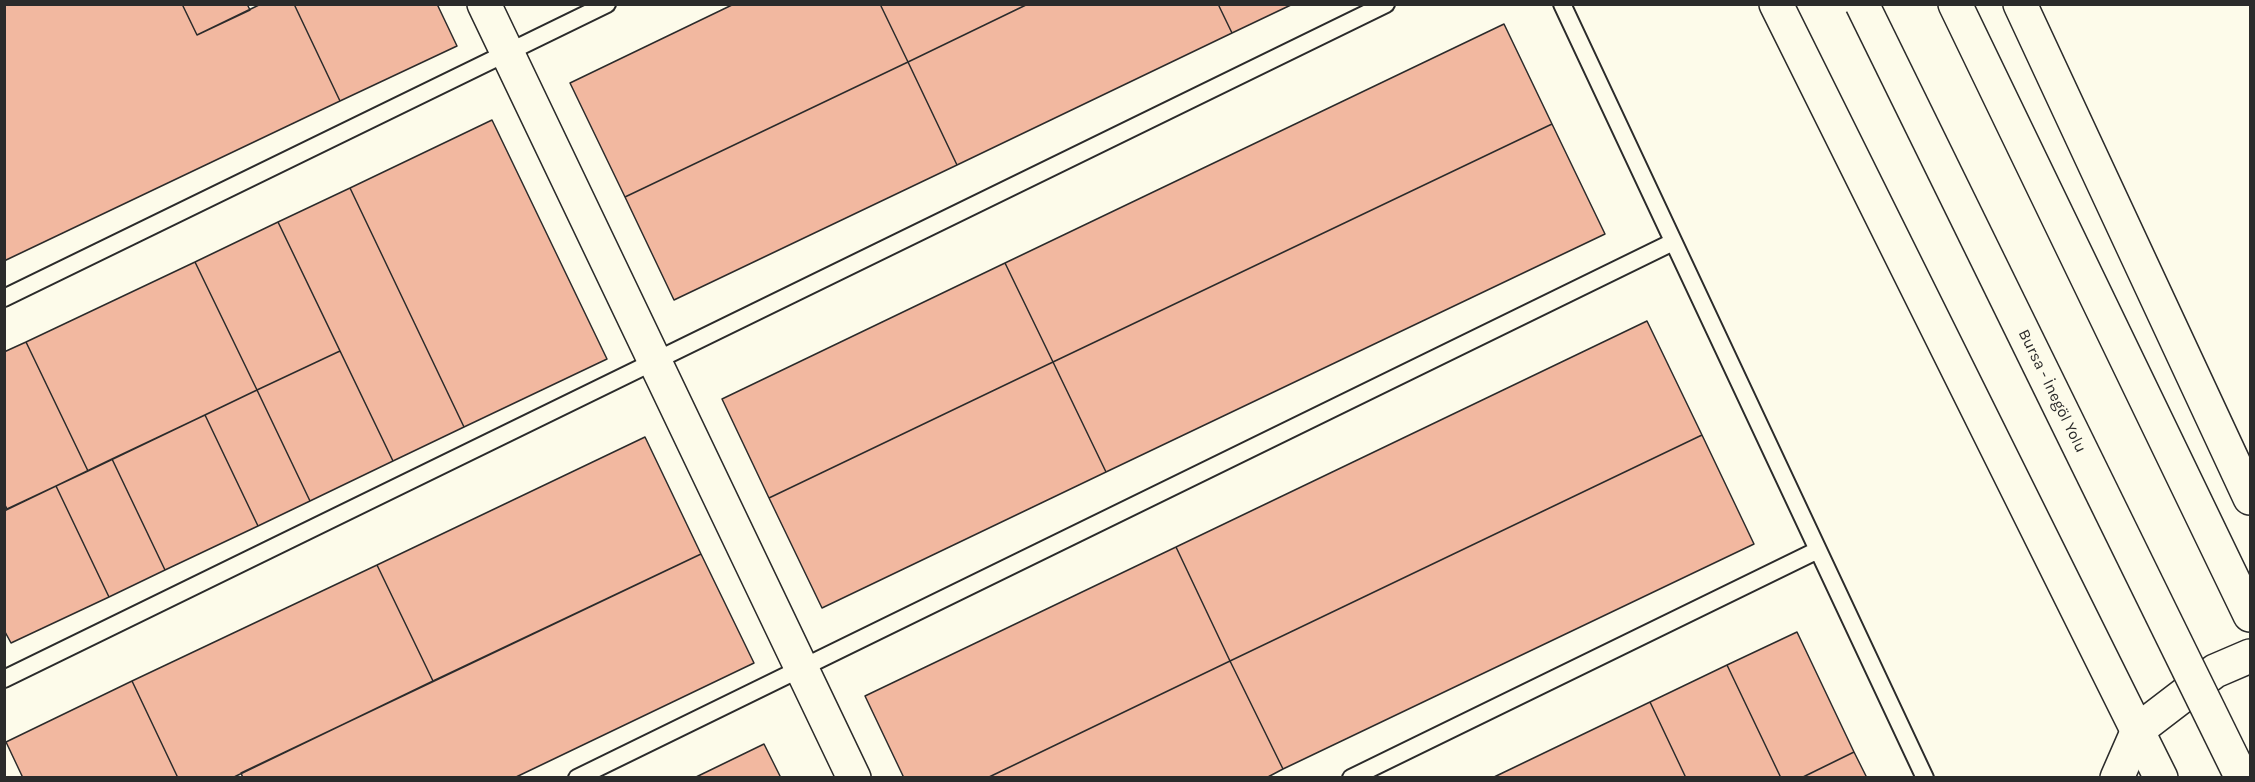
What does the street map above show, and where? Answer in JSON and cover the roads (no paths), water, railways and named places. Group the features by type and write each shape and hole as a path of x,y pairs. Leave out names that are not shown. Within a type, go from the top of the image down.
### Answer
{"main road":[{"path":"484,4 854,777"},
{"path":"1776,4 2161,777"},
{"name":"Bursa - İnegöl Yolu","path":"1862,4 2242,777"},
{"path":"1955,4 2250,615"},
{"path":"2020,4 2250,498"},
{"path":"2117,777 2138,730 2215,671 2250,656"}],"lane":[{"path":"4,298 607,4"},
{"path":"4,679 1386,4"},
{"path":"1562,4 1925,777"},
{"path":"577,777 1673,242"},
{"path":"1351,777 1818,550"}]}
